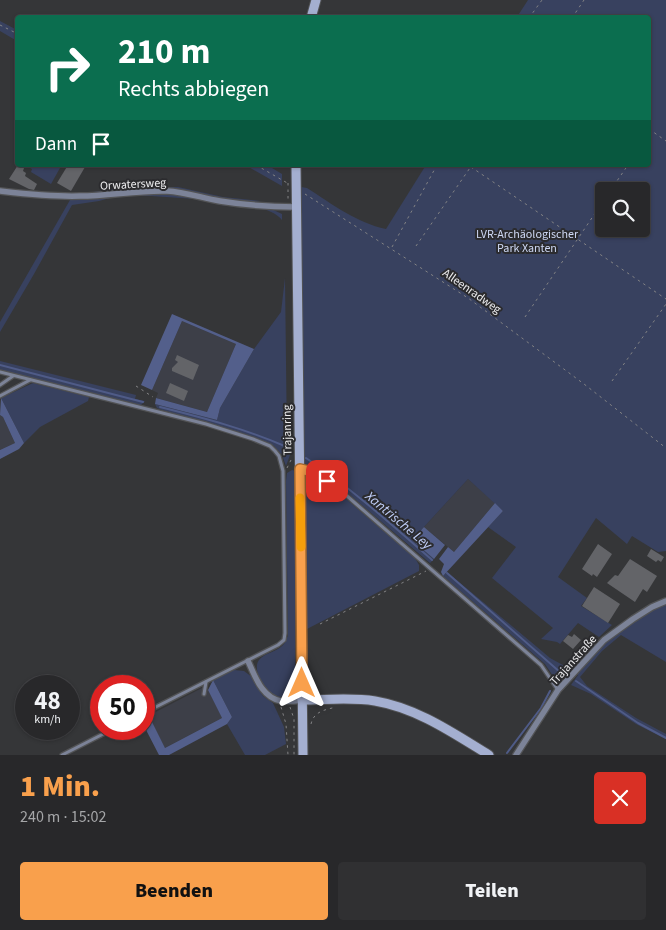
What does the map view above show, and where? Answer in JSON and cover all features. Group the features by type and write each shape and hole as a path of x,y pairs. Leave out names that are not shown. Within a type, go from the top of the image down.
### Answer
{"main road":[{"path":"312,15 316,0"},
{"name":"Trajanring","path":"296,167 292,186 292,207 300,469 303,755"},
{"path":"302,700 343,699 374,701 396,706 432,721 489,755"}],"street":[{"name":"Orwatersweg","path":"0,191 56,196 154,191 275,208 292,207"},
{"name":"Trajanstraße","path":"516,755 558,690 604,640 652,607 666,601"},
{"path":"248,661 261,688 271,697 279,701 302,700"}],"lane":[{"path":"0,372 206,424 270,446 279,456 283,471 284,640 248,661 155,707"},
{"path":"0,384 13,376"},
{"path":"0,396 31,380"},
{"path":"300,469 314,472 347,496 542,665 558,690"},
{"path":"204,694 206,681"},
{"path":"62,755 91,740"}],"path":[{"path":"531,15 542,0"},
{"path":"574,15 584,0"},
{"path":"0,25 15,32"},
{"path":"651,131 666,141"},
{"name":"Alleenradweg","path":"259,167 391,248 476,304 666,448"},
{"path":"391,248 436,167"},
{"path":"416,246 470,167"},
{"path":"472,167 666,299"},
{"path":"616,182 627,167"},
{"path":"292,186 292,207"},
{"path":"525,317 595,213"},
{"path":"612,382 666,304"},
{"path":"136,386 153,398"},
{"path":"320,624 430,569"},
{"path":"279,701 286,724 288,755"},
{"path":"288,701 294,718 294,755"},
{"path":"310,728 313,717 317,713 341,706"}],"shaded area":[{"path":"172,314 254,349 220,408 217,420 155,404 156,398 207,412 236,344 182,321 152,390 141,385"},
{"path":"182,321 236,344 207,412 156,398 158,393 152,390"},
{"path":"1,398 24,443 19,449 0,459 0,450 15,443 3,417 0,415"},
{"path":"0,415 3,417 15,443 0,450"},
{"path":"468,479 495,503 454,552 424,527"},
{"path":"495,503 503,511 443,576 441,572 444,564 439,559 448,547 454,552"},
{"path":"424,527 445,545 434,559 412,540"},
{"path":"213,680 232,717 227,724 169,755 159,755 151,740 155,740 155,728 165,748 222,718 208,690"},
{"path":"202,688 208,690 222,718 165,748 155,729 155,712"}],"green space":[{"name":"LVR-Archäologischer Park Xanten","path":"528,0 666,0 666,551 658,552 632,536 627,544 596,518 558,577 587,598 581,606 612,625 599,637 578,623 560,644 541,639 553,628 492,578 516,547 488,527 503,511 468,479 412,540 434,559 430,563 331,479 314,467 303,463 301,187 307,188 355,218 386,229 425,167 651,167 651,15 518,15"},
{"path":"0,21 15,29 15,40 0,31"},
{"path":"28,167 60,168 51,184 31,172 32,169"},
{"path":"249,167 270,167 282,174 282,186"},
{"path":"178,187 223,197 260,201 250,203 233,201 176,190 76,195 117,188"},
{"path":"168,193 269,208 282,214 282,220 280,217 263,209 221,205 196,199 117,196 72,205 0,332 0,322 70,200 89,197"},
{"path":"285,278 287,444 291,446 286,466 282,455 274,446 245,434 162,410 157,408 155,404 217,420 220,408 254,349 281,312"},
{"path":"0,361 136,395 135,399 145,401 141,405 0,370"},
{"path":"33,383 89,397 88,401 40,427 24,443 1,398"},
{"path":"292,470 296,471 295,685 289,697 278,698 269,692 261,681 257,664 261,658 283,645 288,636 286,481 287,473"},
{"path":"303,472 318,477 333,487 415,558 419,565 419,571 307,629"},
{"path":"447,572 550,658 572,670 565,679 559,681 553,676 545,664 443,576"},
{"path":"666,603 666,662 621,635 602,651 580,677 587,686 636,718 666,734 666,739 636,724 591,694 571,685 587,662 617,633 639,617"},
{"path":"234,670 244,671 252,677 263,696 273,703 284,727 286,744 265,755 245,755 227,724 232,717 213,680"}],"building":[{"path":"17,167 22,167 26,173 25,176 37,184 34,190 9,179"},
{"path":"67,167 85,167 71,191 57,183"},
{"path":"177,355 199,365 193,380 172,371 172,368 178,362 175,360"},
{"path":"170,383 188,391 184,401 166,393"},
{"path":"598,544 612,554 597,577 582,569"},
{"path":"651,549 664,557 661,562 658,560 656,562 647,556"},
{"path":"630,559 657,576 647,592 643,589 635,602 607,583 615,575 618,576"},
{"path":"594,587 620,604 608,623 582,606"},
{"path":"574,634 581,640 573,649 563,641 568,635 572,637"}],"waterway":[{"name":"Xantrische Ley","path":"0,365 143,402"},
{"name":"Xantrische Ley","path":"160,407 240,429 287,447"},
{"name":"Xantrische Ley","path":"306,458 355,494 432,560"},
{"name":"Xantrische Ley","path":"447,573 561,673"},
{"name":"Xantrische Ley","path":"576,681 638,723 666,738"},
{"path":"507,753 541,708 550,691"}],"slow traffic":[{"path":"300,498 301,547"}],"route":[{"path":"302,683 300,469 314,472 327,481"}]}
